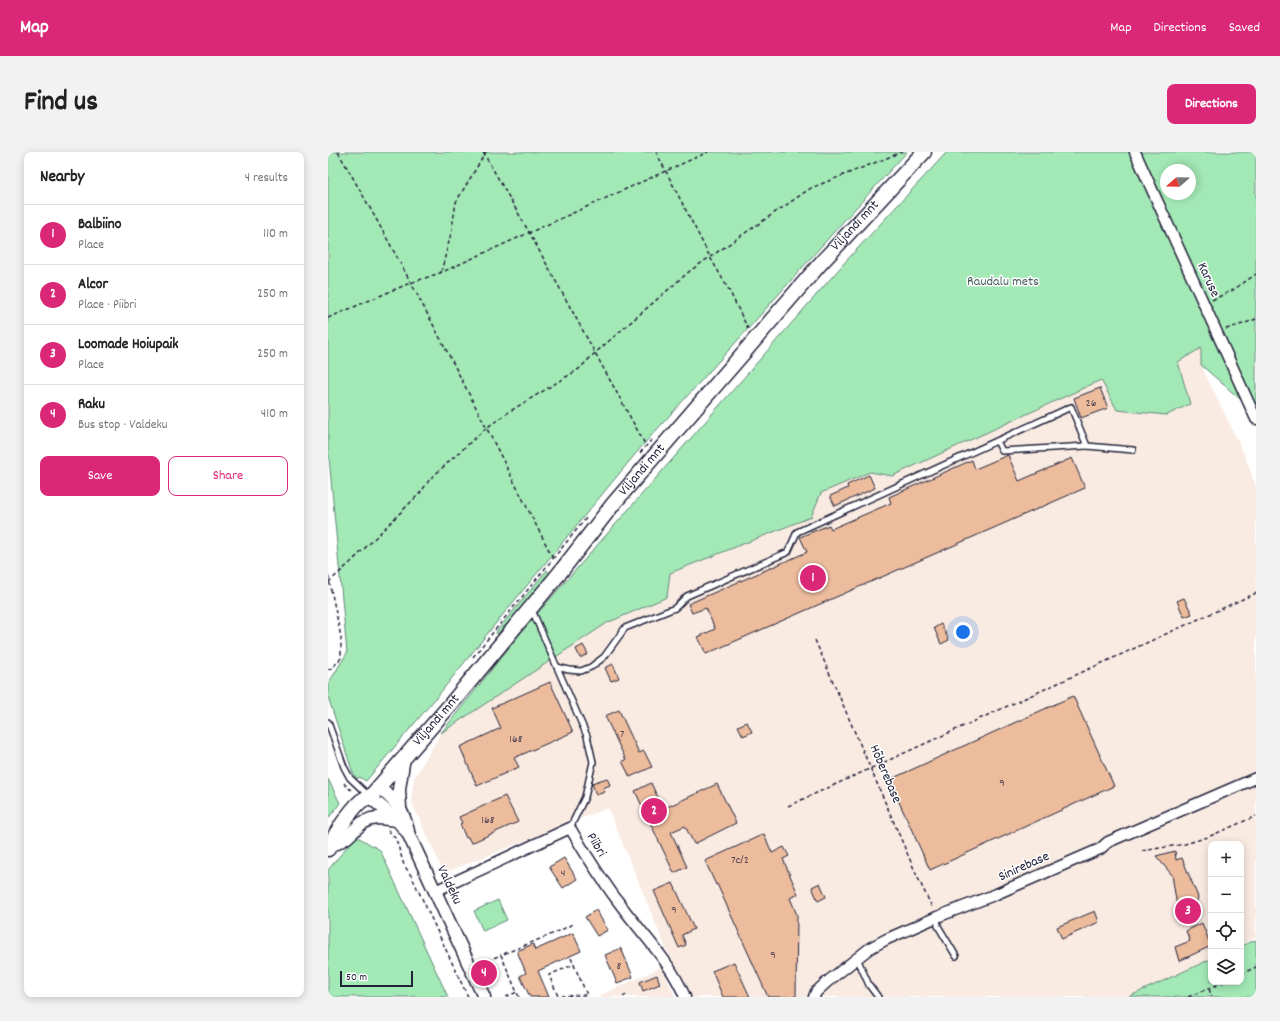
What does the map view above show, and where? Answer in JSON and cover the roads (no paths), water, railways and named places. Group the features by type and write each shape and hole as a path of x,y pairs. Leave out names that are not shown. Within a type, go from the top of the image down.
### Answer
{"main road":[{"name":"Viljandi mnt","path":"331,848 369,805 370,797 451,704 558,575 614,503 820,264 924,152"}],"street":[{"name":"Karuse","path":"1135,152 1256,419"},
{"path":"398,814 399,789 404,757"},
{"name":"Sinirebase","path":"814,997 816,992 826,982 870,948 887,939 1100,849 1256,778"},
{"path":"380,787 394,800 398,814"},
{"path":"370,797 398,814"},
{"path":"331,848 347,837 362,823 371,819 398,814"},
{"name":"Valdeku","path":"398,814 405,817 408,833 484,997"},
{"name":"Piibri","path":"435,891 570,828 599,876 657,950 680,984 685,997"}],"lane":[{"path":"557,667 581,671 590,667 604,657 625,628 675,608 687,596 788,552 797,532 1071,407 1087,446"},
{"path":"997,441 1002,451 1087,446 1133,450"},
{"path":"531,607 587,736 593,762 585,797 570,828"},
{"path":"328,722 344,767 350,778 370,797"},
{"path":"937,917 938,926 956,956"},
{"path":"857,958 869,985 878,997"}],"place":[{"name":"Balbiino","path":"813,578"},
{"name":"Alcor","path":"654,811"},
{"name":"Loomade Hoiupaik","path":"1188,911"},
{"name":"Raku","path":"484,973"}],"park label":[{"name":"Raudalu mets","path":"1003,282"}]}
